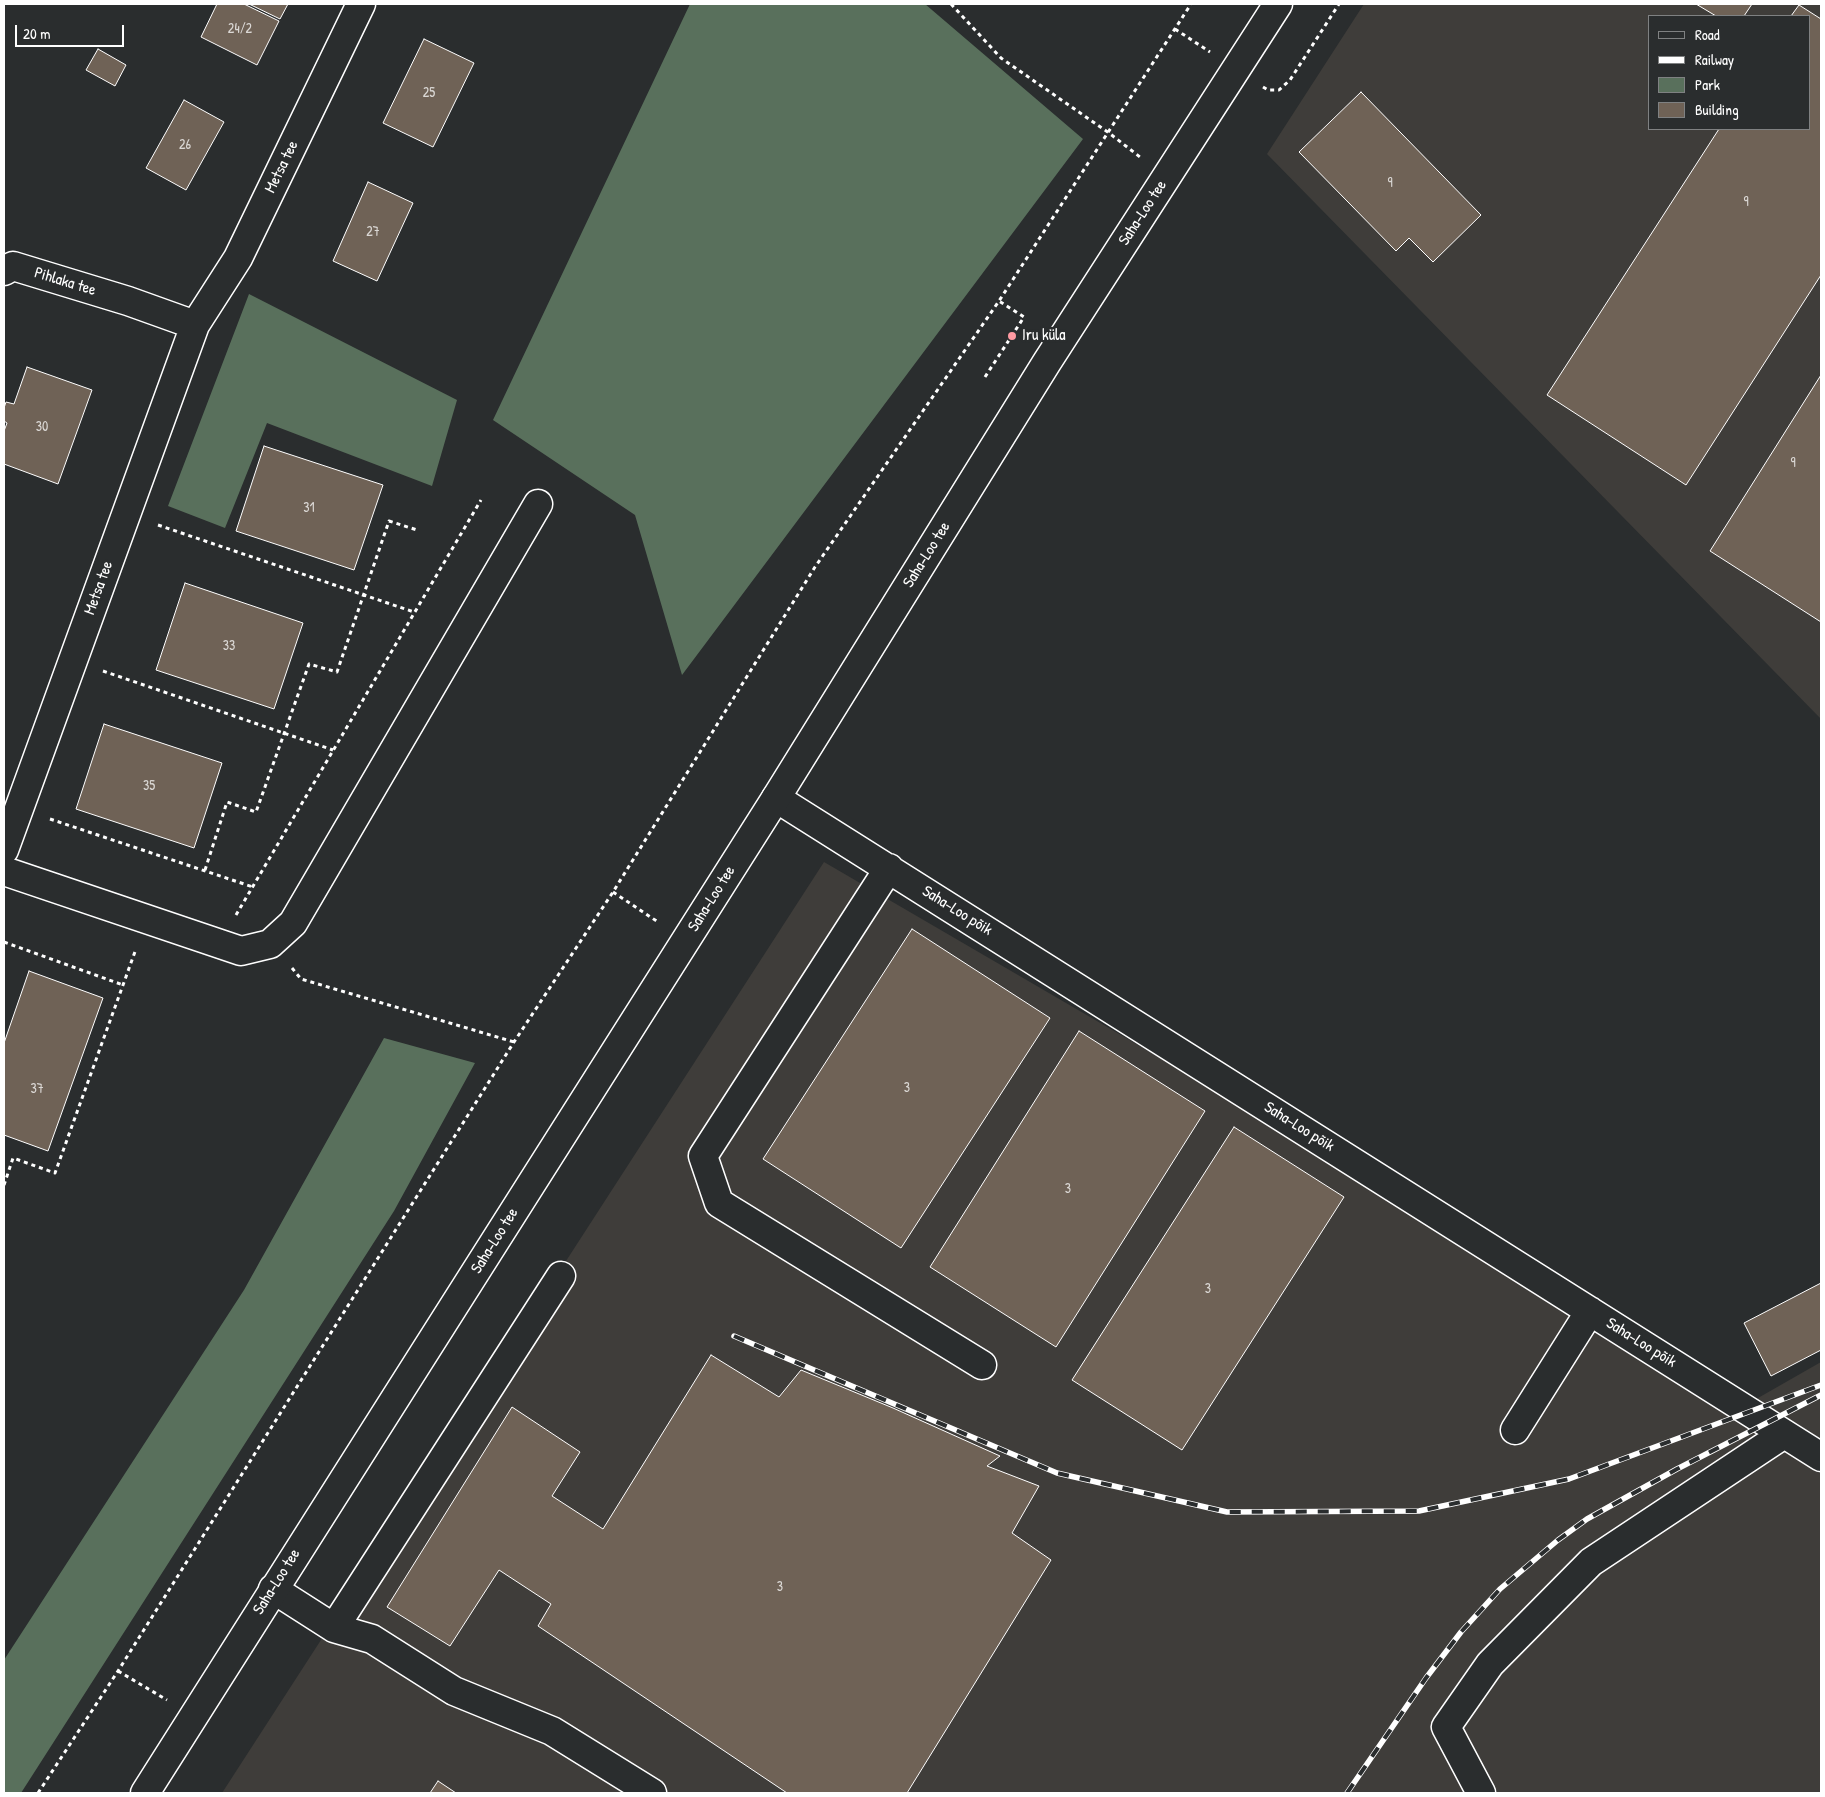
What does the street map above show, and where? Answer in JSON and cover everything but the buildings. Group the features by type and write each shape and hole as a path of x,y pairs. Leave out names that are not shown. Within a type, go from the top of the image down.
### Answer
{"main road":[{"name":"Metsa tee","path":"4,850 195,325 238,258 361,4"},
{"name":"Saha-Loo tee","path":"145,1793 776,798 1047,362 1278,4"},
{"name":"Pihlaka tee","path":"4,271 13,266 128,300 195,325"},
{"path":"4,871 240,950 270,944 293,923 538,504"},
{"name":"Saha-Loo põik","path":"776,798 1821,1457"},
{"path":"889,868 703,1156 719,1203 982,1365"},
{"path":"334,1628 561,1276"},
{"path":"1515,1430 1590,1311"},
{"path":"1481,1793 1446,1727 1490,1664 1591,1562 1784,1434"},
{"path":"273,1589 334,1628 372,1639 454,1691 552,1731 652,1793"}],"path":[{"path":"951,4 1001,58 1109,133 1166,177"},
{"path":"38,1793 118,1671 514,1042 613,892 815,567 999,301 1191,4"},
{"path":"986,377 1024,317 999,301"},
{"path":"219,944 481,500"},
{"path":"205,870 227,802 256,812 309,664 337,672 389,521 417,530"},
{"path":"155,524 414,612"},
{"path":"102,671 333,750"},
{"path":"49,819 253,887"},
{"path":"613,892 685,941"},
{"path":"4,1185 13,1158 55,1173 147,920"},
{"path":"4,942 123,985"},
{"path":"270,944 301,979 514,1042"},
{"path":"118,1671 194,1715"}],"shaded area":[{"path":"1364,4 1821,4 1821,719 1267,154"},
{"path":"824,862 1751,1402 1821,1362 1821,1793 222,1793"}],"green space":[{"path":"690,4 925,4 1083,139 682,675 635,515 493,420"},
{"path":"249,294 457,400 432,486 267,423 225,528 168,506"},
{"path":"384,1038 475,1063 394,1211 21,1793 4,1793 4,1660 244,1290"}],"railway":[{"path":"734,1336 1057,1473 1227,1512 1419,1511 1569,1479 1821,1385"},
{"path":"1347,1793 1426,1678 1461,1632 1500,1589 1558,1540 1587,1519 1677,1469 1821,1395"}],"place":[{"name":"Iru küla","path":"1012,336"}]}
